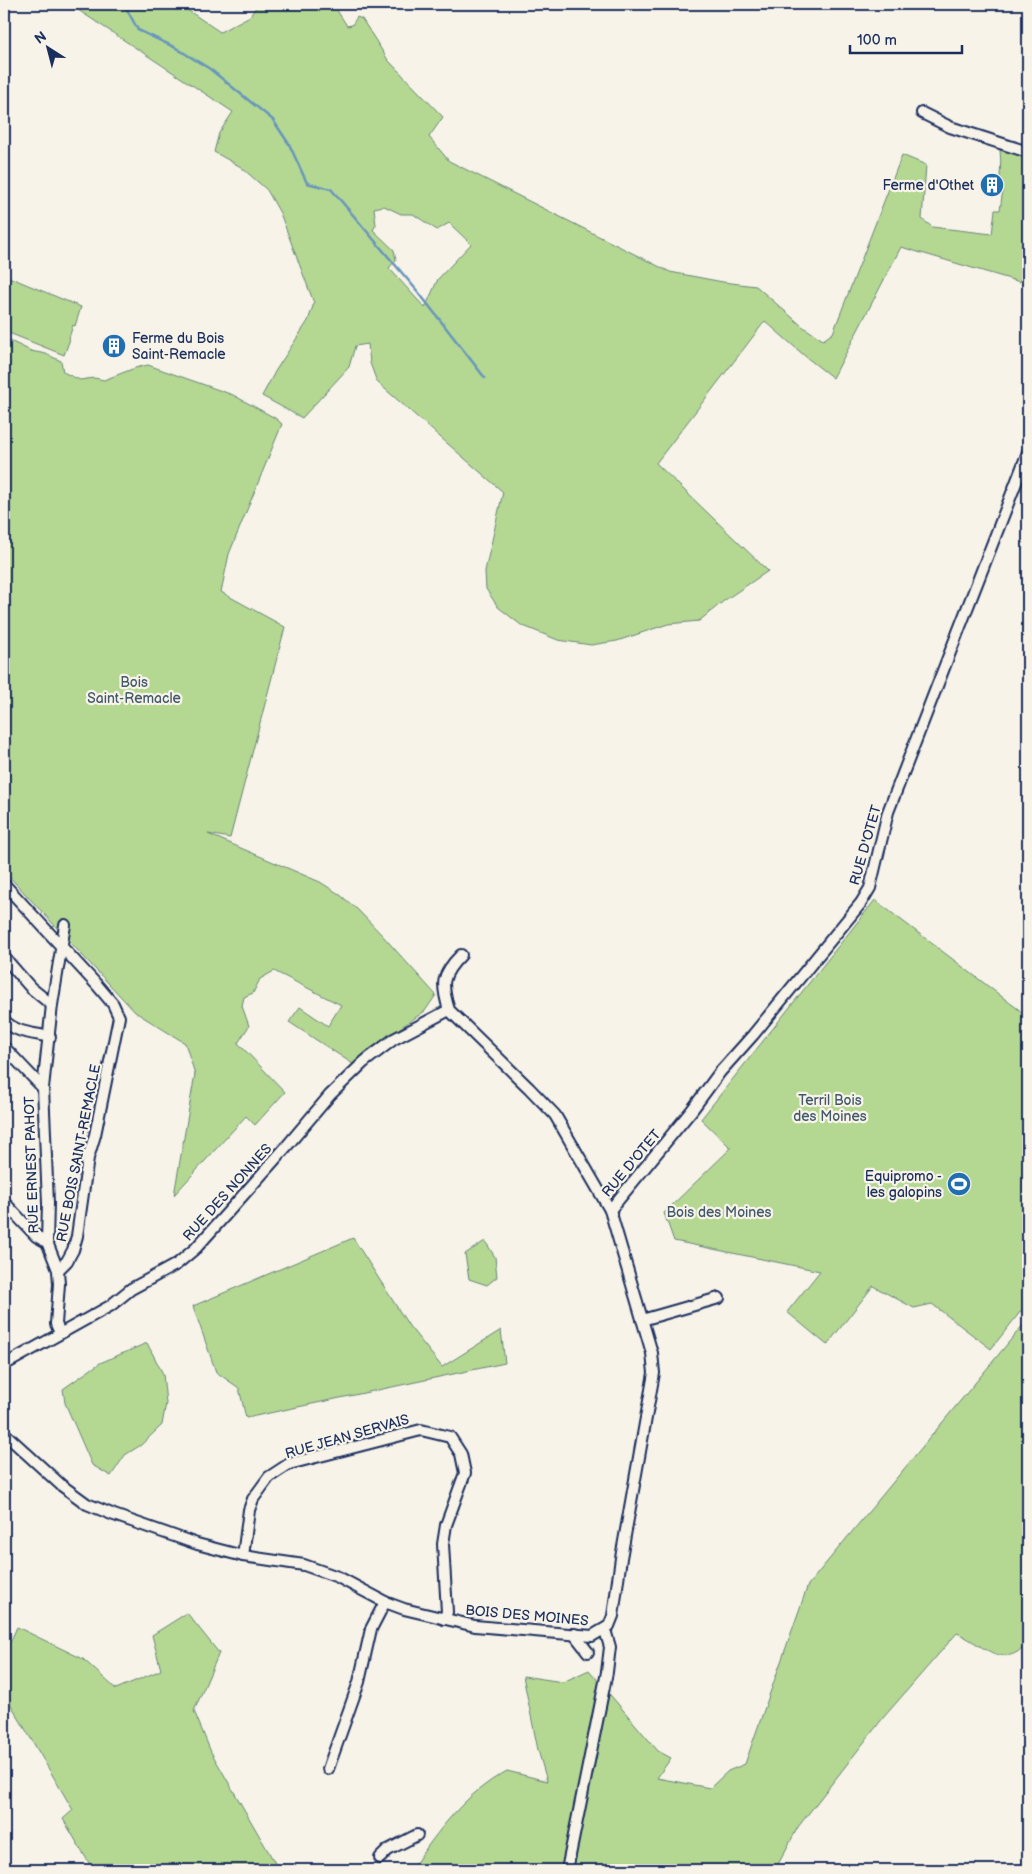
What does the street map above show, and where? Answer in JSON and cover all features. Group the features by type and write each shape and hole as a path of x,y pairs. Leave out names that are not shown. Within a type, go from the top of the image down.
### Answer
{"street":[{"path":"922,113 950,127 1028,152"},
{"name":"RUE D'OTET","path":"610,1210 692,1110 720,1072 753,1036 861,903 870,888 888,812 1028,452"},
{"path":"4,884 61,948"},
{"name":"RUE ERNEST PAHOT","path":"58,1270 47,1242 48,1203 43,1088 52,1005 65,925"},
{"name":"RUE BOIS SAINT-REMACLE","path":"58,1270 67,1261 77,1236 86,1165 95,1135 119,1017 113,1004 61,948"},
{"path":"449,1010 444,993 445,973 460,955"},
{"path":"4,957 31,988 52,1005"},
{"name":"BOIS DES MOINES","path":"4,1433 60,1485 88,1504 197,1544 243,1556 304,1565 338,1577 385,1602 404,1609 475,1626 592,1636 610,1626 654,1373 652,1353 610,1210 555,1115 449,1010"},
{"name":"RUE DES NONNES","path":"4,1365 60,1332 110,1306 131,1289 177,1264 196,1248 330,1095 364,1062 394,1039 449,1010"},
{"path":"4,1020 9,1026 20,1031 50,1037"},
{"name":"RUE ERNEST PAHOT","path":"4,1047 43,1088"},
{"path":"4,1202 36,1236 47,1242"},
{"path":"58,1270 59,1284 56,1324 60,1332"},
{"path":"642,1320 719,1298"},
{"name":"RUE JEAN SERVAIS","path":"243,1556 249,1510 253,1499 269,1477 289,1464 421,1430 450,1437 461,1454 465,1473 446,1525 443,1544 448,1612 444,1619"},
{"path":"328,1769 359,1682 371,1629 385,1602"},
{"path":"567,1870 607,1672 610,1647 605,1630"},
{"path":"574,1634 588,1652"},
{"path":"380,1858 388,1850 417,1835"}],"green space":[{"path":"69,4 187,4 186,9 220,32 250,16 256,7 261,5 333,4 347,26 352,25 357,17 362,19 388,60 443,117 429,137 449,161 670,272 756,286 802,326 823,340 833,333 902,155 926,165 922,219 932,227 992,234 995,210 1000,210 1003,190 1000,189 1000,150 1028,157 1028,258 1020,282 901,247 833,378 765,321 656,463 768,571 725,600 699,621 668,624 617,641 591,645 558,640 521,625 498,607 486,589 485,571 503,492 377,382 370,363 368,344 355,346 349,367 302,418 262,396 276,370 308,321 314,303 280,213 267,190 241,167 214,152 219,133 233,112","holes":["384,206 401,214 413,214 437,230 449,223 471,244 438,279 425,308 389,268 396,260 394,250 373,230 376,225 374,208"]},
{"path":"4,275 81,307 75,326 73,325 64,355 4,331"},
{"name":"Bois Saint-Remacle","path":"4,338 31,351 46,354 61,361 63,372 80,380 94,378 104,380 148,365 233,395 275,418 282,424 229,554 221,592 285,627 230,838 208,834 320,882 339,894 358,910 436,995 425,1011 365,1052 353,1064 289,1022 300,1007 328,1026 341,1005 274,971 260,979 253,993 244,997 242,1006 249,1026 238,1043 285,1092 255,1125 246,1116 174,1195 195,1074 185,1043 135,1012 4,871"},
{"path":"875,900 1022,1012 1028,1007 1028,1302 991,1349 932,1304 914,1308 873,1286 827,1345 787,1312 820,1271 674,1241 664,1213 731,1148 701,1119"},
{"path":"353,1238 409,1326 442,1367 501,1330 505,1363 246,1418 239,1388 216,1372 193,1306"},
{"path":"485,1241 495,1257 497,1277 487,1285 469,1279 465,1254"},
{"path":"1028,1319 1028,1642 1019,1651 1011,1655 1002,1656 985,1649 957,1633 883,1718 798,1827 775,1870 411,1870 453,1814 478,1790 492,1780 507,1771 547,1781 538,1750 523,1676 563,1682 589,1670 658,1751 671,1758 657,1778 710,1788 728,1771 745,1764 808,1585"},
{"path":"147,1343 163,1374 166,1403 162,1425 141,1445 125,1455 111,1476 92,1465 65,1403 63,1389 100,1363"},
{"path":"187,1613 219,1653 194,1711 211,1752 279,1870 90,1870 92,1868 63,1819 73,1810 4,1693 4,1656 17,1627 83,1659 116,1689 161,1670 152,1635"}],"waterway":[{"path":"124,4 138,30 176,48 210,69 273,120 289,144 307,183 331,189 419,293 485,378"}],"place":[{"name":"Ferme d'Othet","path":"992,185"},
{"name":"Ferme du Bois Saint-Remacle","path":"114,346"},
{"name":"Equipromo - les galopins","path":"959,1184"}],"park label":[{"name":"Terril Bois des Moines","path":"830,1108"},
{"name":"Bois des Moines","path":"719,1212"}]}
